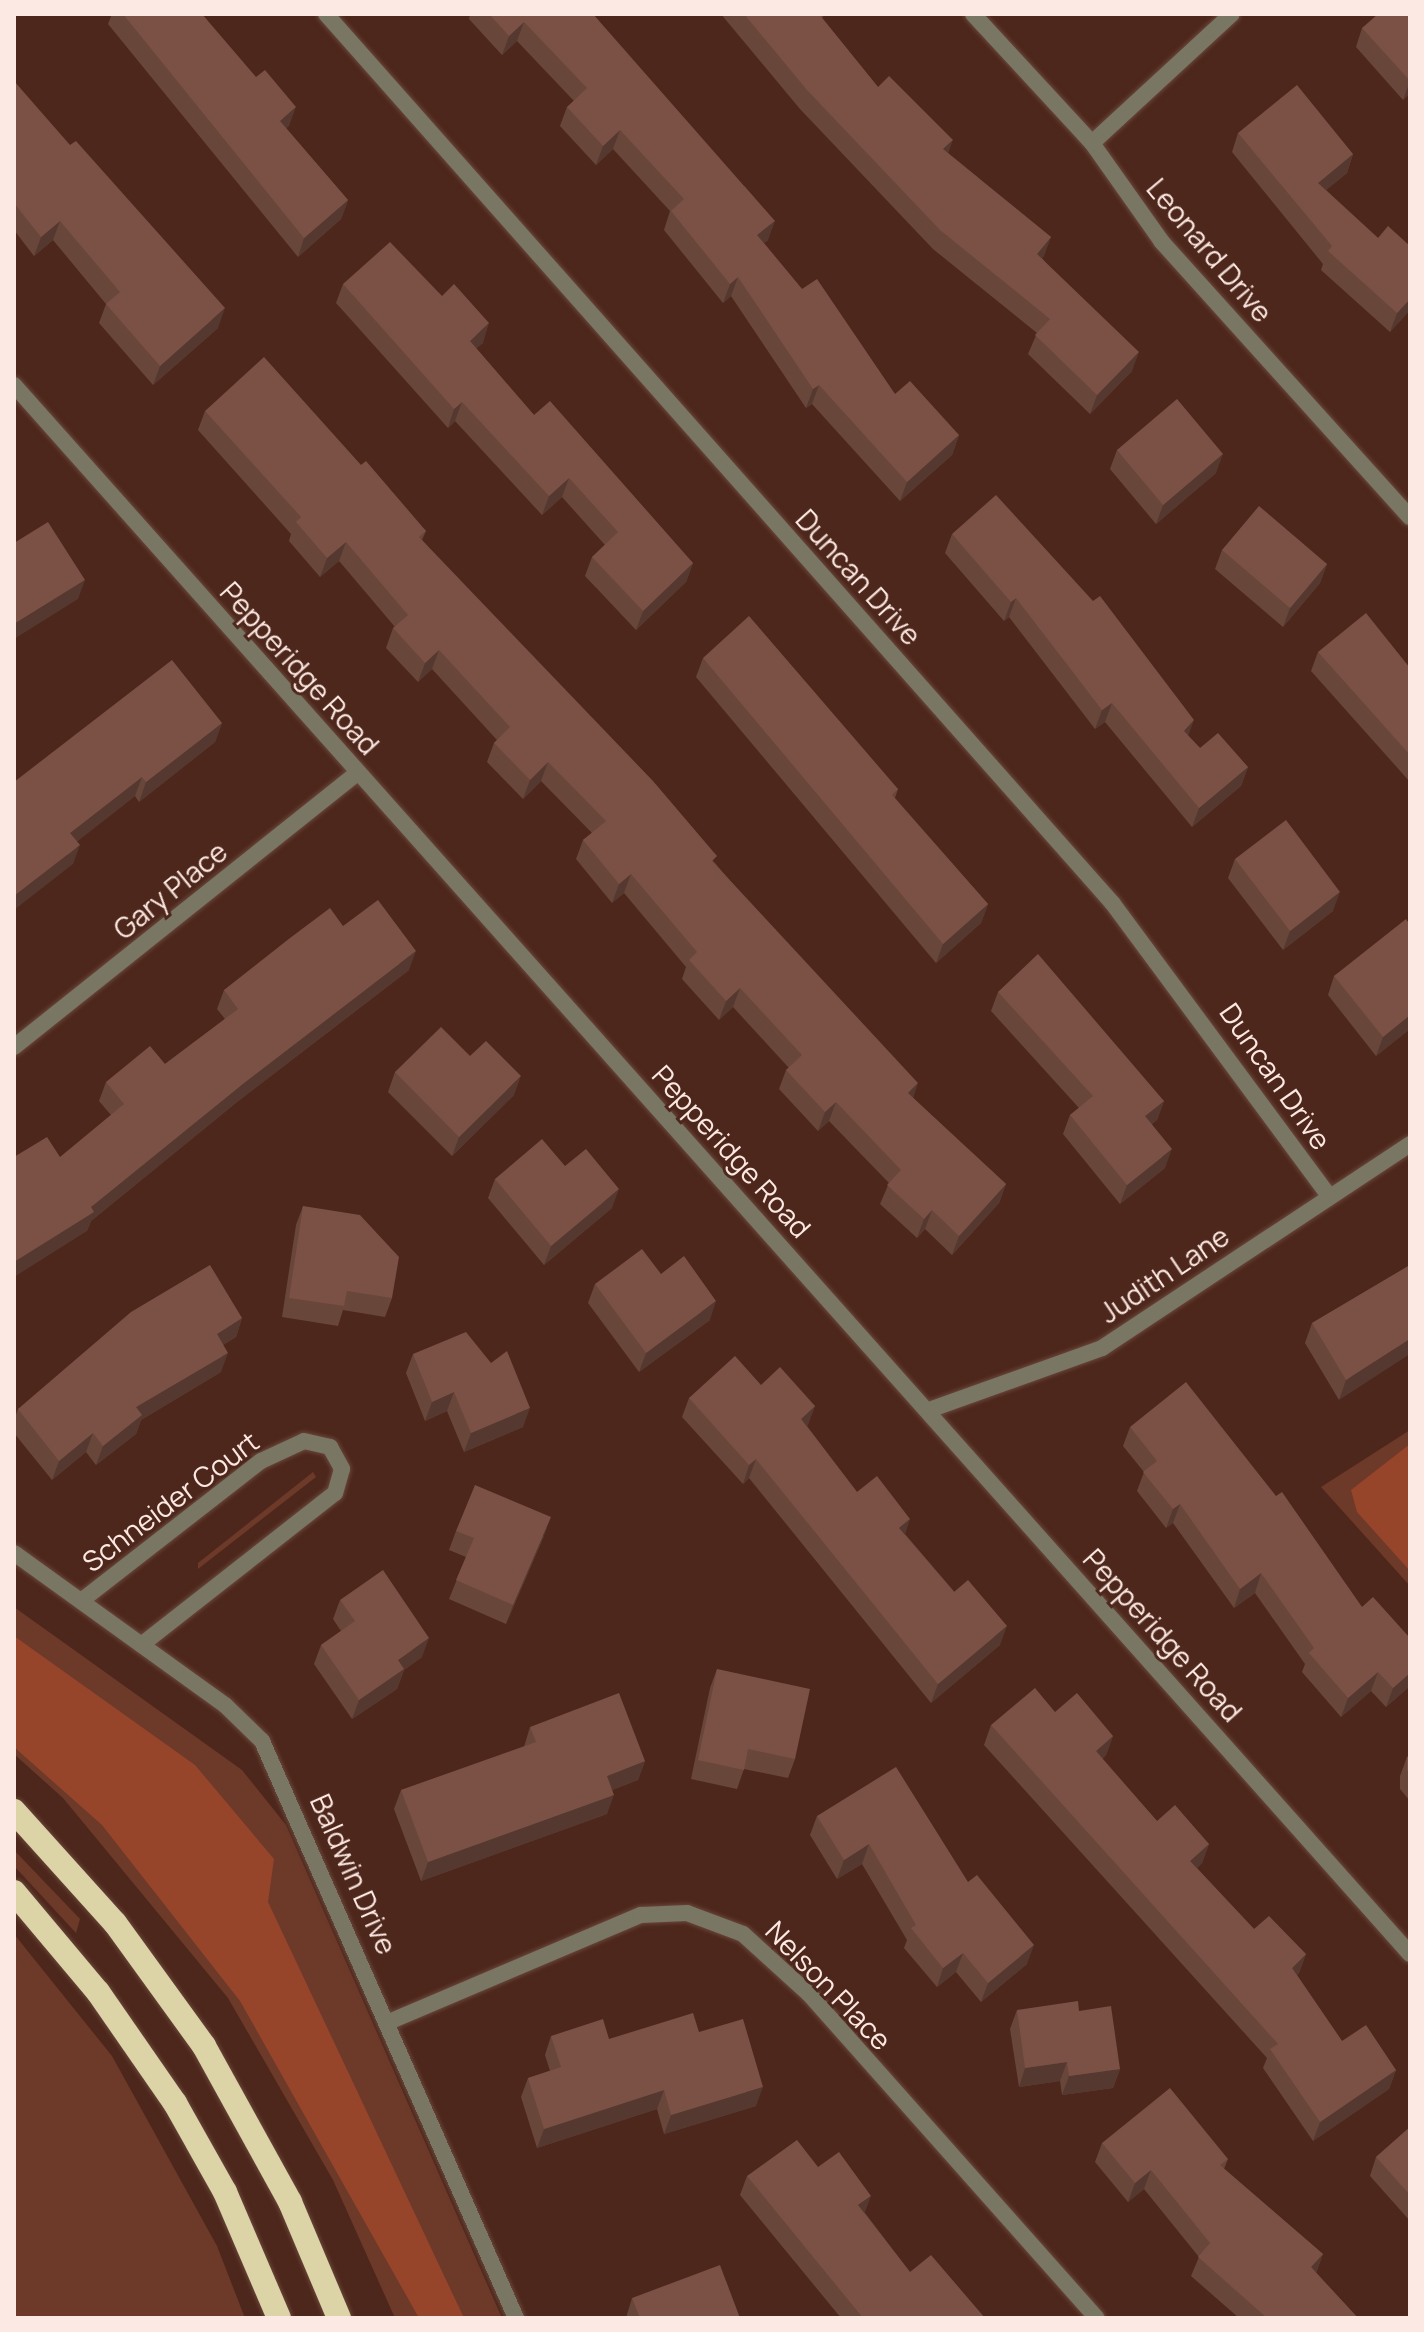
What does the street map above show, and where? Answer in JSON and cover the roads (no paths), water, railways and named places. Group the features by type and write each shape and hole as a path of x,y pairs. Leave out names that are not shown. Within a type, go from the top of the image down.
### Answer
{"highway":[{"path":"14,1811 115,1923 204,2046 290,2202 339,2318"},
{"path":"14,1892 98,1992 167,2091 225,2192 279,2318"}],"street":[{"name":"Duncan Drive","path":"326,14 1113,904 1328,1195"},
{"name":"Leonard Drive","path":"973,14 1092,143 1162,242 1410,517"},
{"path":"1092,143 1232,14"},
{"name":"Pepperidge Road","path":"17,393 929,1410 1410,1954"},
{"name":"Gary Place","path":"14,1047 358,772"},
{"name":"Judith Lane","path":"929,1410 1102,1348 1328,1195 1410,1144"},
{"name":"Schneider Court","path":"81,1601 261,1461 304,1441 330,1447 342,1469 335,1493 141,1645"},
{"name":"Baldwin Drive","path":"14,1553 141,1645 262,1741 391,2021 516,2318"},
{"name":"Nelson Place","path":"391,2021 641,1915 687,1913 743,1934 809,1994 1097,2318"}]}
